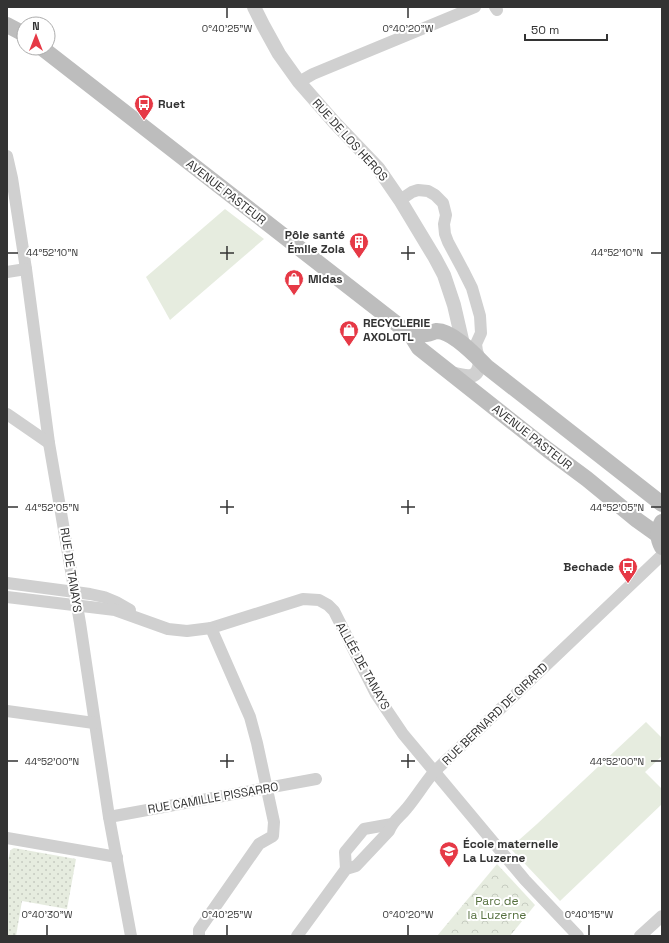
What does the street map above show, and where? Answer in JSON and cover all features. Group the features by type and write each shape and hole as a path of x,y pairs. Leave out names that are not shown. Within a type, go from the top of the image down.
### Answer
{"main road":[{"path":"7,24 16,29"},
{"name":"AVENUE PASTEUR","path":"52,56 411,335 419,348 542,445 587,478 637,520 661,534"},
{"path":"411,335 426,334 436,331 444,332 463,344 492,372 662,504"}],"street":[{"name":"RUE DE LOS HEROS","path":"254,7 279,54 298,82 378,168 400,200 444,275 454,305 463,344"},
{"path":"298,82 313,74 475,7"},
{"name":"RUE DE TANAYS","path":"7,156 9,178 26,269 49,443 75,592 94,723 130,936"},
{"path":"400,200 418,190 428,191 435,195 443,203 446,216 444,224 445,234 472,288 480,316 481,333 476,344 480,360 480,368 476,374 471,376 462,376 451,372"},
{"path":"7,272 26,269"},
{"path":"436,331 452,316 454,305"},
{"path":"7,414 49,443"},
{"name":"RUE BERNARD DE GIRARD","path":"578,936 525,880 434,772 662,555"},
{"path":"7,583 104,597 116,602 151,623"},
{"path":"7,597 115,610 168,629 187,631 211,628 250,717 274,822 273,836 259,844 199,930 199,936"},
{"name":"ALLÉE DE TANAYS","path":"211,628 303,599 320,600 328,605 334,611 376,694 403,734 434,772"},
{"path":"7,711 94,723"},
{"path":"297,936 346,869 356,866 389,831 392,824 407,808 422,786 434,772"},
{"name":"RUE CAMILLE PISSARRO","path":"110,817 316,779"},
{"path":"346,869 345,852 364,829 392,824"},
{"path":"7,838 117,857"},
{"path":"640,936 662,916"}],"green space":[{"path":"225,209 264,239 170,320 146,277"},
{"path":"646,722 662,738 662,756 645,772 662,789 662,804 560,901 510,848"},
{"path":"14,848 76,859 67,909 22,901 16,936 7,936 7,868 10,851"},
{"name":"Parc de la Luzerne","path":"497,864 535,905 510,936 437,936"}],"place":[{"name":"Ruet","path":"144,121"},
{"name":"Pôle santé Émile Zola","path":"359,259"},
{"name":"Midas","path":"294,296"},
{"name":"RECYCLERIE AXOLOTL","path":"349,347"},
{"name":"Bechade","path":"628,584"},
{"name":"École maternelle La Luzerne","path":"449,868"}]}
